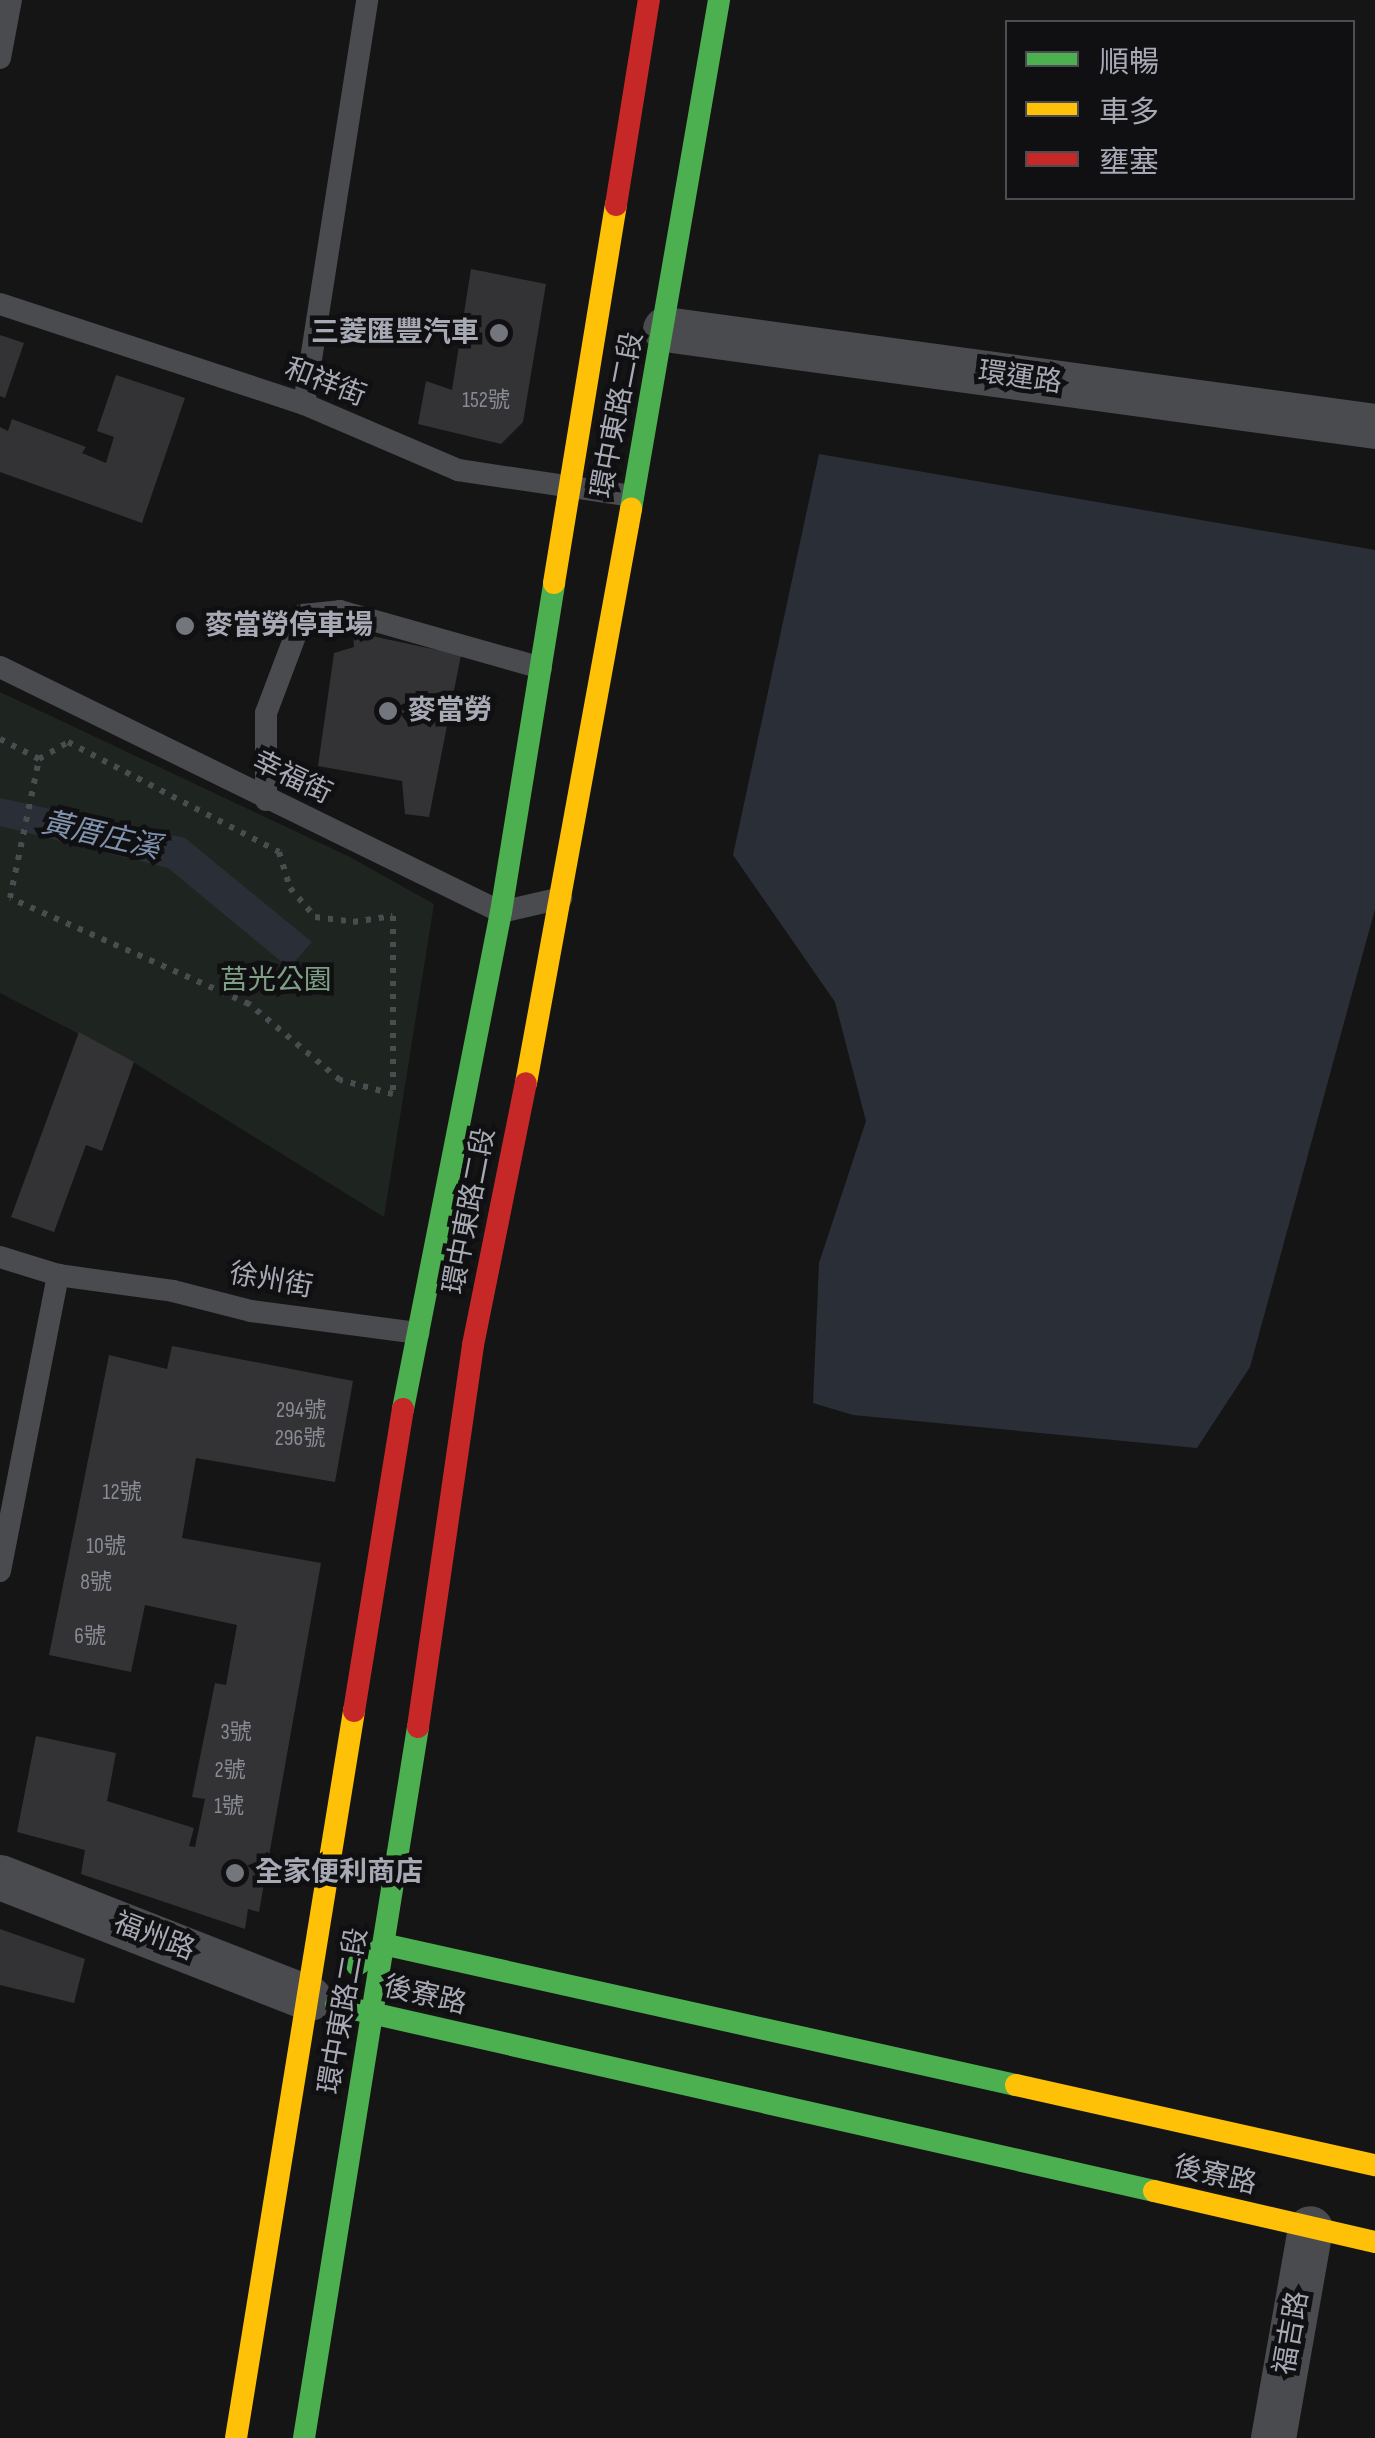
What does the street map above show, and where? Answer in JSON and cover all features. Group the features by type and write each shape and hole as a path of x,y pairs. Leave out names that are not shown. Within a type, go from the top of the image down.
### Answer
{"street":[{"name":"環中東路二段","path":"304,2438 370,2014 387,1944 444,1339 501,912 649,0"},
{"name":"環中東路二段","path":"236,2438 309,1998 444,1339 564,897 719,0"},
{"name":"環運路","path":"665,329 1375,426"},
{"name":"福州路","path":"0,1877 309,1998"},
{"name":"後寮路","path":"309,1998 387,1944 1375,2165"},
{"name":"後寮路","path":"309,1998 1375,2242"},
{"name":"福吉路","path":"1273,2438 1310,2228"}],"lane":[{"path":"0,58 11,0"},
{"path":"304,404 367,0"},
{"name":"和祥街","path":"0,304 304,404 458,470 568,482 633,496"},
{"path":"266,800 266,712 303,616 340,611 541,668"},
{"name":"幸福街","path":"0,668 501,912"},
{"path":"501,912 564,897"},
{"name":"徐州街","path":"0,1256 58,1274 173,1290 251,1311 444,1339"},
{"path":"0,1571 58,1274"}],"path":[{"path":"0,739 38,759"},
{"path":"68,742 279,852 290,888 316,917 353,922 393,916 394,1094 340,1080 249,1004 10,898 20,868 38,759 68,742"}],"green space":[{"name":"莒光公園","path":"0,692 350,857 434,904 384,1217 133,1062 0,993"}],"water":[{"path":"819,454 1375,550 1375,909 1250,1367 1197,1448 853,1415 813,1403 819,1263 866,1121 835,1002 733,855"},
{"name":"黃厝庄溪","path":"0,798 185,838 312,942 289,968 168,868 0,826"}],"building":[{"name":"三菱匯豐汽車","path":"471,269 546,284 523,422 501,444 418,424 426,381 452,390"},
{"path":"0,335 24,343 5,398 0,396"},
{"path":"116,375 185,398 142,523 0,472 0,427 8,431 12,419 86,447 82,453 106,463 114,437 97,431"},
{"name":"麥當勞","path":"353,632 461,655 429,817 405,814 402,781 318,766 334,653 354,647"},
{"path":"79,1032 134,1062 102,1151 86,1145 54,1232 11,1217"},
{"path":"172,1346 353,1381 335,1482 196,1458 182,1538 321,1563 259,1912 248,1909 245,1929 81,1874 85,1850 17,1832 36,1736 116,1753 107,1801 194,1828 189,1846 195,1847 205,1799 192,1797 215,1683 226,1685 237,1625 145,1605 131,1672 49,1655 109,1355 167,1369"},
{"path":"0,1929 85,1959 74,2003 0,1985"}],"traffic: fast":[{"path":"631,509 719,0"},
{"path":"403,1409 501,912 554,583"},
{"path":"304,2438 418,1727"},
{"path":"357,1965 387,1945 1016,2085"},
{"path":"336,2005 1154,2191"}],"traffic: slow":[{"path":"554,583 616,205"},
{"path":"526,1083 631,509"},
{"path":"236,2438 354,1711"},
{"path":"1016,2085 1375,2165"},
{"path":"1154,2191 1375,2242"}],"traffic: jam":[{"path":"616,205 649,0"},
{"path":"418,1727 473,1345 526,1083"},
{"path":"354,1711 403,1409"}],"place":[{"name":"三菱匯豐汽車","path":"499,333"},
{"name":"麥當勞停車場","path":"185,626"},
{"name":"麥當勞","path":"388,711"},
{"name":"全家便利商店","path":"235,1873"}]}
